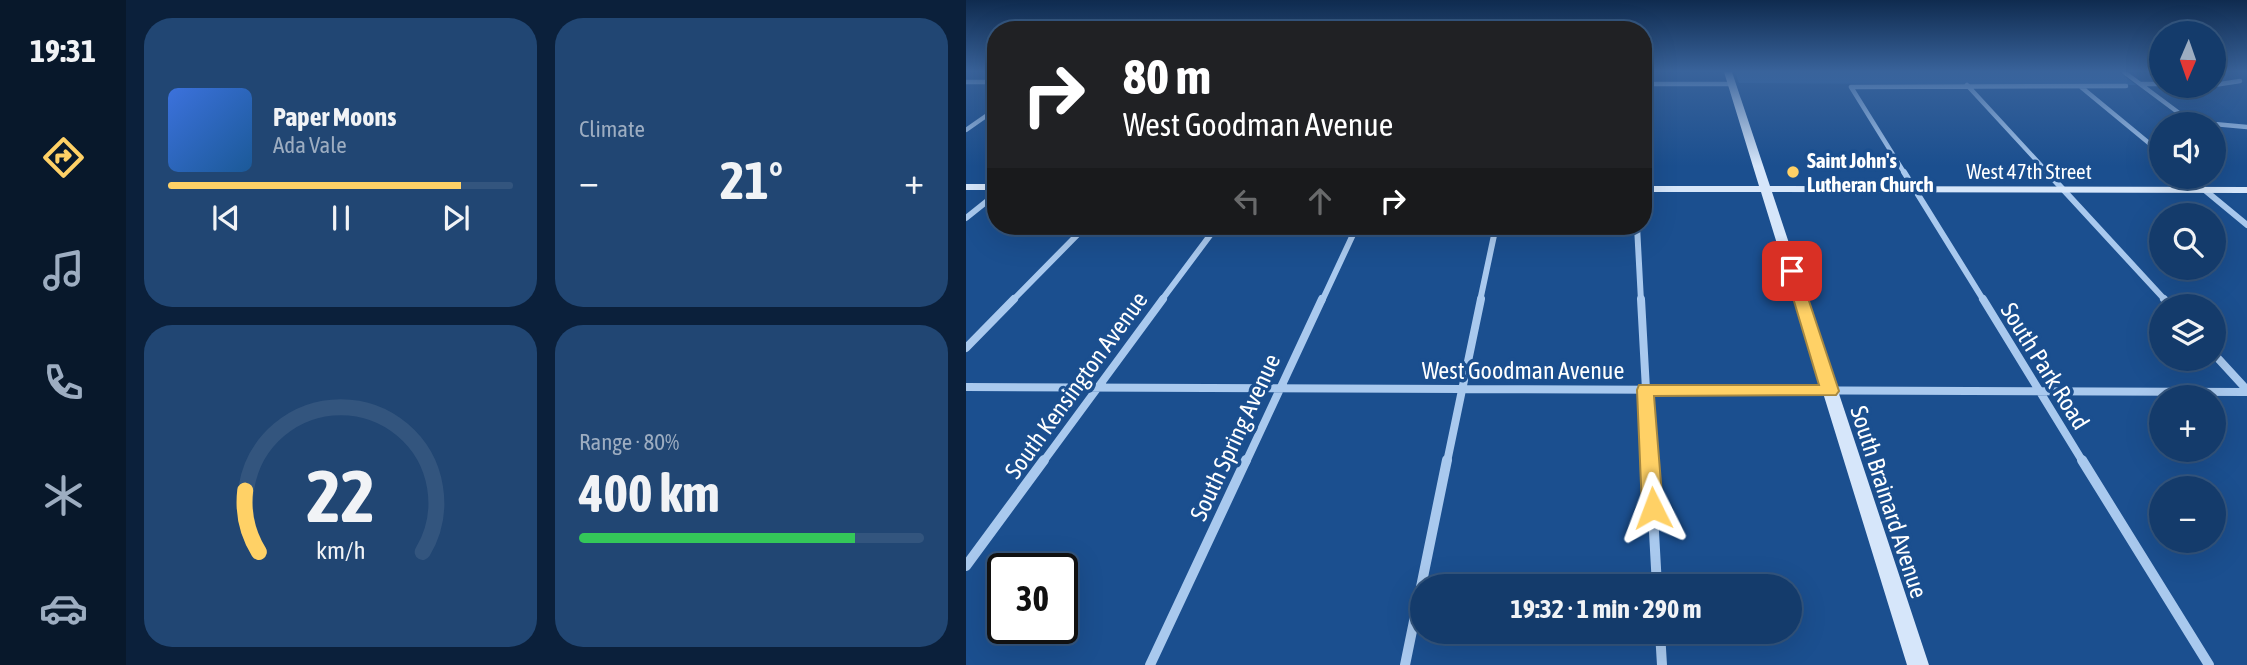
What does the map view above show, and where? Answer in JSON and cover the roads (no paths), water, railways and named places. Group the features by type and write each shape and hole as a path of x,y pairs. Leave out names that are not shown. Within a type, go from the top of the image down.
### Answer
{"street":[{"name":"South Brainard Avenue","path":"1738,103 1918,665"},
{"name":"South Park Road","path":"1862,103 2209,665"},
{"path":"1983,103 2159,294"},
{"path":"2101,103 2149,143"},
{"path":"966,130 987,115"},
{"path":"2226,125 2247,127"},
{"path":"966,187 987,187"},
{"name":"West 47th Street","path":"1652,189 2247,190"},
{"path":"2206,190 2247,225"},
{"path":"966,218 987,201"},
{"path":"966,348 1077,235"},
{"name":"South Kensington Avenue","path":"966,566 1210,235"},
{"name":"South Spring Avenue","path":"1150,665 1353,235"},
{"path":"1405,665 1494,235"},
{"path":"1637,235 1656,574"},
{"path":"2226,367 2247,391"},
{"name":"West Goodman Avenue","path":"966,387 2247,391"},
{"path":"1661,644 1662,665"}],"place":[{"name":"Saint John's Lutheran Church","path":"1793,172"}]}
